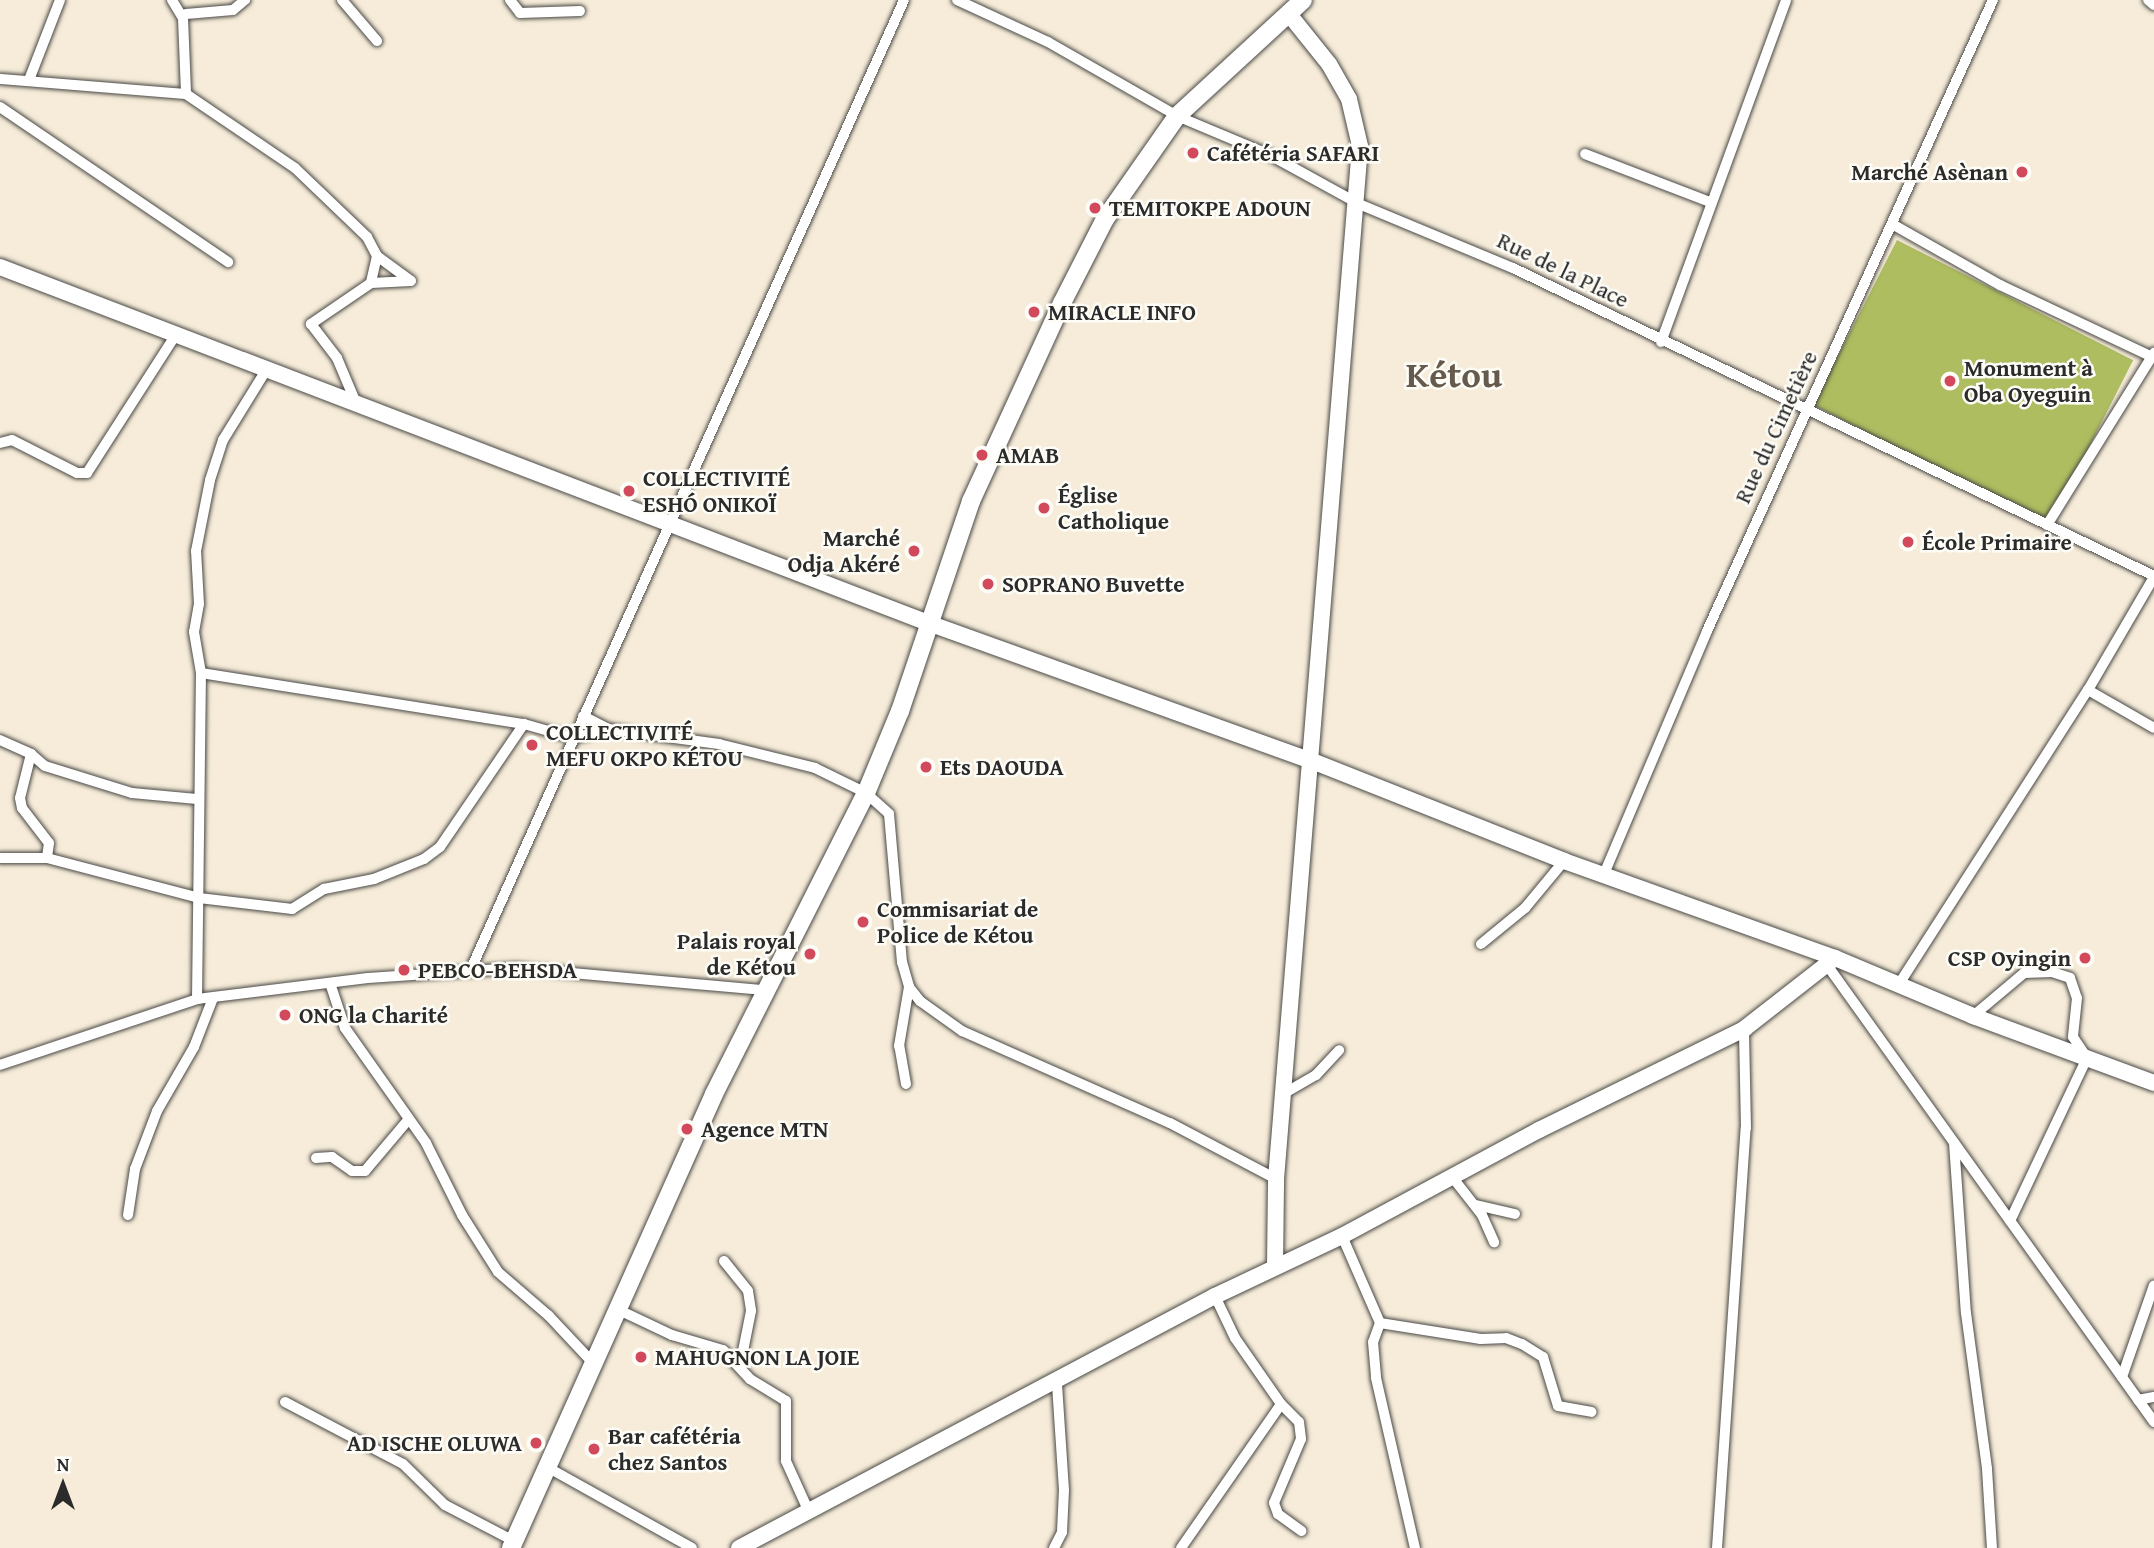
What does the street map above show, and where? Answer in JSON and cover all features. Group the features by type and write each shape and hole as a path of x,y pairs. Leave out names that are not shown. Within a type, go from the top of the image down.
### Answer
{"main road":[{"path":"512,1545 764,990 866,793 931,624 971,501 1062,303 1105,219 1177,116 1285,7 1303,0"}],"street":[{"path":"29,80 60,0"},
{"path":"172,0 185,16"},
{"path":"186,94 185,16 190,0"},
{"path":"185,16 233,10 245,0"},
{"path":"342,0 377,41"},
{"path":"510,0 520,13 580,11"},
{"path":"471,969 669,520 904,0"},
{"name":"Rue de la Place","path":"957,0 1048,42 1177,116 1270,155 1359,204 1513,268 1661,342 2154,577"},
{"path":"1661,342 1786,0"},
{"name":"Rue du Cimetière","path":"1604,874 1805,411 1894,225 1993,0"},
{"path":"2148,0 2154,5"},
{"path":"1275,1266 1276,1179 1359,204 1360,146 1349,99 1329,64 1285,7"},
{"path":"0,79 186,94 295,168 368,237 377,256 411,281 371,283 311,324 337,358 356,403"},
{"path":"0,107 228,262"},
{"path":"1585,154 1710,202"},
{"path":"1894,225 2000,285 2153,355 2047,525"},
{"path":"371,283 377,256"},
{"path":"0,267 265,372 356,403 669,520 931,624 1312,761 1564,862 1604,874 1831,961 1899,984 1973,1016 2154,1083"},
{"path":"0,443 12,440 77,473 87,472 175,336"},
{"path":"197,999 197,799 201,673 194,632 202,515 223,440 265,372"},
{"path":"1899,984 2088,690 2154,577"},
{"path":"201,673 524,724 573,738 608,729"},
{"path":"2088,690 2154,728"},
{"path":"583,716 608,729 757,752 815,768 866,793 889,814 893,886 909,988 899,1046 906,1084"},
{"path":"0,858 47,858 199,898 292,909 324,889 359,885 424,859 461,820 524,724"},
{"path":"0,740 31,754 45,766 132,793 197,799"},
{"path":"31,754 20,798 22,808 49,843 47,858"},
{"path":"1481,944 1525,908 1564,862"},
{"path":"739,1548 1056,1384 1215,1296 1342,1236 1539,1130 1744,1029 1831,961"},
{"path":"1831,961 2010,1221 2154,1422"},
{"path":"0,1065 197,999 471,969 516,968 764,990"},
{"path":"1973,1016 2018,975 2061,975 2070,978 2077,998 2073,1038 2087,1058"},
{"path":"330,983 345,1028 409,1119 498,1272 550,1316 595,1365"},
{"path":"909,988 920,1002 962,1031 1170,1123 1276,1179"},
{"path":"128,1214 135,1169 162,1101 194,1047 213,998"},
{"path":"1717,1548 1746,1128 1744,1029"},
{"path":"1283,1094 1316,1075 1339,1050"},
{"path":"2010,1221 2087,1058"},
{"path":"316,1158 332,1157 352,1171 365,1171 409,1119"},
{"path":"1954,1140 1966,1313 1987,1469 1992,1548"},
{"path":"1453,1178 1473,1204 1494,1242"},
{"path":"1473,1204 1515,1214"},
{"path":"1342,1236 1380,1323 1373,1342 1376,1378 1415,1548"},
{"path":"724,1261 748,1291 751,1311 740,1366"},
{"path":"2122,1377 2154,1285"},
{"path":"1215,1296 1235,1338 1281,1404 1299,1422 1301,1439 1274,1503 1278,1514 1301,1531"},
{"path":"619,1310 672,1335 723,1350 750,1379 786,1401 786,1461 809,1512"},
{"path":"1380,1323 1481,1339 1506,1338 1522,1344 1543,1357 1558,1406 1591,1412"},
{"path":"1054,1548 1062,1532 1064,1490 1056,1384"},
{"path":"2138,1400 2154,1397"},
{"path":"285,1402 403,1464 445,1505 512,1545"},
{"path":"1181,1548 1281,1404"},
{"path":"547,1467 692,1548"}],"green space":[{"path":"1897,240 2133,360 2049,525 1813,405"}],"place":[{"name":"Cafétéria SAFARI","path":"1193,153"},
{"name":"Marché Asènan","path":"2022,172"},
{"name":"TEMITOKPE ADOUN","path":"1095,208"},
{"name":"MIRACLE INFO","path":"1034,312"},
{"name":"Monument à Oba Oyeguin","path":"1950,381"},
{"name":"AMAB","path":"982,455"},
{"name":"COLLECTIVITÉ ESHÓ ONIKOÏ","path":"629,491"},
{"name":"Église Catholique","path":"1044,508"},
{"name":"École Primaire","path":"1908,542"},
{"name":"Marché Odja Akéré","path":"914,551"},
{"name":"SOPRANO Buvette","path":"988,584"},
{"name":"COLLECTIVITÉ MEFU OKPO KÉTOU","path":"532,745"},
{"name":"Ets DAOUDA","path":"926,767"},
{"name":"Commisariat de Police de Kétou","path":"863,922"},
{"name":"Palais royal de Kétou","path":"810,954"},
{"name":"CSP Oyingin","path":"2085,958"},
{"name":"PEBCO-BEHSDA","path":"404,970"},
{"name":"ONG la Charité","path":"285,1015"},
{"name":"Agence MTN","path":"687,1129"},
{"name":"MAHUGNON LA JOIE","path":"641,1357"},
{"name":"AD ISCHE OLUWA","path":"536,1443"},
{"name":"Bar cafétéria chez Santos","path":"594,1449"}],"district":[{"name":"Kétou","path":"1454,374"}]}
